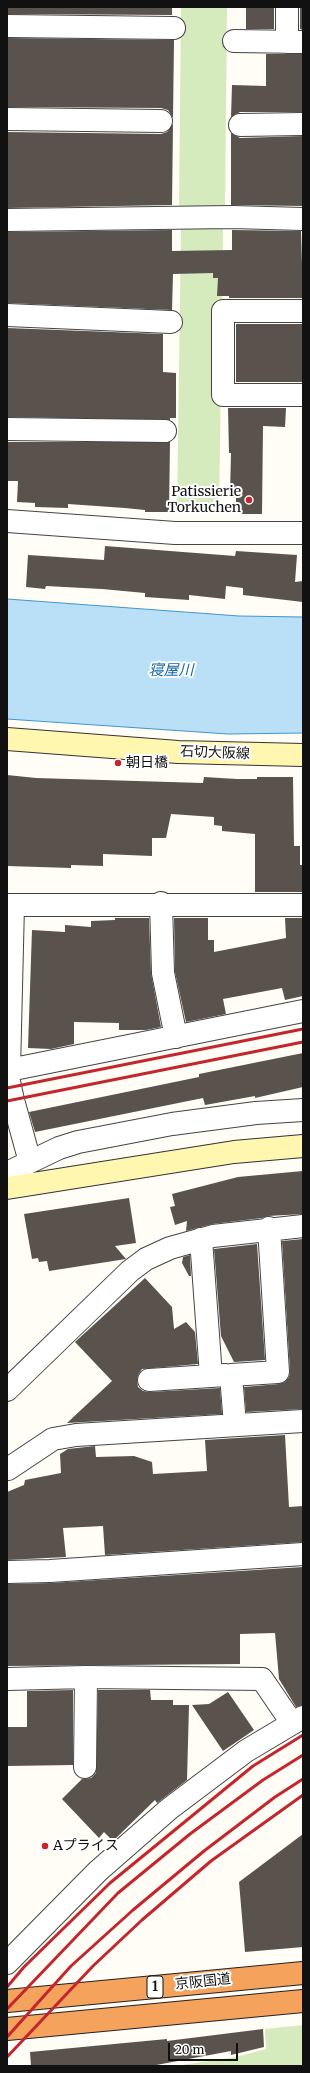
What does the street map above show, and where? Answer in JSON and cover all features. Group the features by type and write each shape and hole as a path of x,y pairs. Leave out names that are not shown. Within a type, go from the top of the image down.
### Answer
{"highway":[{"name":"京阪国道","path":"7,2001 303,1972"},
{"name":"京阪国道","path":"7,2030 303,2001"}],"main road":[{"name":"石切大阪線","path":"7,739 186,752 303,755"},
{"path":"7,1188 234,1152 297,1145"}],"street":[{"path":"234,41 295,42 287,7"},
{"path":"7,26 174,28"},
{"path":"7,119 161,120"},
{"path":"240,125 303,124"},
{"path":"7,220 232,217 303,219"},
{"path":"303,311 223,311 223,395 303,395"},
{"path":"7,315 171,322"},
{"path":"7,428 165,431"},
{"path":"7,521 175,533 303,533"},
{"path":"161,904 163,972 176,1037"},
{"path":"27,1151 8,1077 10,905 303,905"},
{"path":"9,1070 303,1011"},
{"path":"7,1173 59,1148 78,1142 172,1124 256,1113 303,1110"},
{"path":"7,1390 130,1271 156,1254 201,1239 234,1232 303,1226"},
{"path":"149,1380 278,1372 269,1228"},
{"path":"201,1239 221,1376 235,1426"},
{"path":"7,1468 53,1439 76,1435 303,1421"},
{"path":"7,1572 50,1571 303,1554"},
{"path":"85,1767 86,1677"},
{"path":"7,1679 86,1677 262,1679 298,1720 246,1752 169,1809 98,1871 7,1963"}],"green space":[{"path":"181,7 227,7 225,209 179,209"},
{"path":"181,228 223,229 219,513 177,512"},
{"path":"303,2025 303,2066 175,2066 236,2057 266,2049 265,2029"}],"water":[{"name":"寝屋川","path":"7,599 239,616 303,617 303,733 228,734 7,719"}],"building":[{"path":"7,7 172,7 172,15 7,14"},
{"path":"246,7 274,7 274,29 246,29"},
{"path":"300,7 303,7 303,30 300,29"},
{"path":"7,38 174,40 173,118 168,110 161,108 8,107"},
{"path":"266,54 303,54 303,112 240,112 231,117 232,85 266,86"},
{"path":"173,124 172,205 7,208 7,132 161,134 167,132"},
{"path":"231,133 240,138 303,136 303,206 231,205"},
{"path":"172,230 172,251 232,250 232,230 301,231 303,298 229,298 229,296 217,296 218,278 213,278 213,273 173,274 172,310 7,303 7,232"},
{"path":"236,324 303,324 303,382 236,382"},
{"path":"7,328 163,334 163,372 176,373 176,418 170,418 170,420 7,417"},
{"path":"228,408 286,408 285,427 263,426 262,514 236,514 236,495 230,495 231,453 229,453"},
{"path":"7,442 170,442 169,512 145,512 145,510 68,504 68,508 35,507 35,503 17,502 18,481 7,481"},
{"path":"105,546 235,556 236,551 297,555 295,582 303,581 303,602 243,595 243,588 226,586 225,599 189,595 189,600 145,597 145,593 102,589 46,586 45,589 26,587 28,555 104,560"},
{"path":"7,775 36,778 203,783 204,777 257,779 257,777 293,777 294,846 300,846 300,865 303,865 303,892 255,892 255,834 222,831 222,826 214,825 214,817 171,814 166,838 152,838 152,856 103,854 103,866 71,865 71,868 7,866"},
{"path":"115,918 149,918 151,973 161,1027 146,1030 119,1030 119,1023 74,1022 74,1044 51,1049 28,1048 32,930 65,932 65,925 91,927 91,921 115,920"},
{"path":"174,918 208,918 208,940 214,940 214,952 286,938 285,918 303,918 303,996 285,1000 282,988 223,999 226,1014 186,1022 175,972"},
{"path":"303,1053 303,1087 255,1098 255,1096 205,1105 203,1098 35,1132 29,1112 199,1077 199,1074"},
{"path":"303,1171 303,1214 268,1216 212,1224 186,1231 187,1221 175,1225 170,1207 175,1206 172,1194 238,1177"},
{"path":"129,1198 136,1243 115,1246 126,1259 49,1271 47,1261 39,1262 38,1258 32,1259 24,1214"},
{"path":"303,1239 303,1409 246,1412 244,1387 279,1384 285,1382 289,1377 290,1371 282,1241"},
{"path":"257,1244 265,1360 234,1362 221,1336 214,1249"},
{"path":"190,1255 191,1276 189,1276 182,1263 183,1257"},
{"path":"145,1278 172,1307 174,1329 186,1322 195,1332 198,1364 142,1369 138,1375 138,1387 143,1391 150,1392 220,1388 222,1414 67,1423 112,1381 75,1342"},
{"path":"285,1435 289,1507 303,1506 303,1542 105,1555 103,1526 63,1528 66,1557 7,1560 7,1492 24,1485 25,1480 61,1473 60,1454 68,1449 95,1446 96,1457 134,1456 152,1462 153,1474 207,1471 205,1440"},
{"path":"303,1567 303,1705 296,1707 279,1679 275,1633 240,1634 240,1664 7,1666 7,1584 51,1583"},
{"path":"73,1690 73,1765 7,1766 7,1727 27,1727 27,1691"},
{"path":"98,1690 150,1690 151,1700 173,1700 173,1705 189,1705 187,1780 157,1803 155,1800 113,1841 104,1832 99,1838 62,1799 82,1779 91,1778 96,1773"},
{"path":"228,1692 254,1730 223,1751 192,1705 209,1704"},
{"path":"303,1834 303,1947 245,1952 239,1882"},
{"path":"263,2029 264,2047 231,2055 231,2051 151,2066 31,2066 30,2052 167,2039 167,2041"}],"railway":[{"path":"7,1088 303,1029"},
{"path":"7,1101 303,1042"},
{"path":"7,1987 24,1967 110,1883 253,1766 303,1735"},
{"path":"7,2009 118,1893 190,1834 263,1780 303,1755"},
{"path":"7,2037 71,1966 133,1910 204,1851 275,1797 303,1779"},
{"path":"7,2057 93,1966 142,1920 211,1861 303,1795"}],"place":[{"name":"Patissierie Torkuchen","path":"249,500"},
{"name":"朝日橋","path":"118,763"},
{"name":"Aプライス","path":"45,1846"}]}
